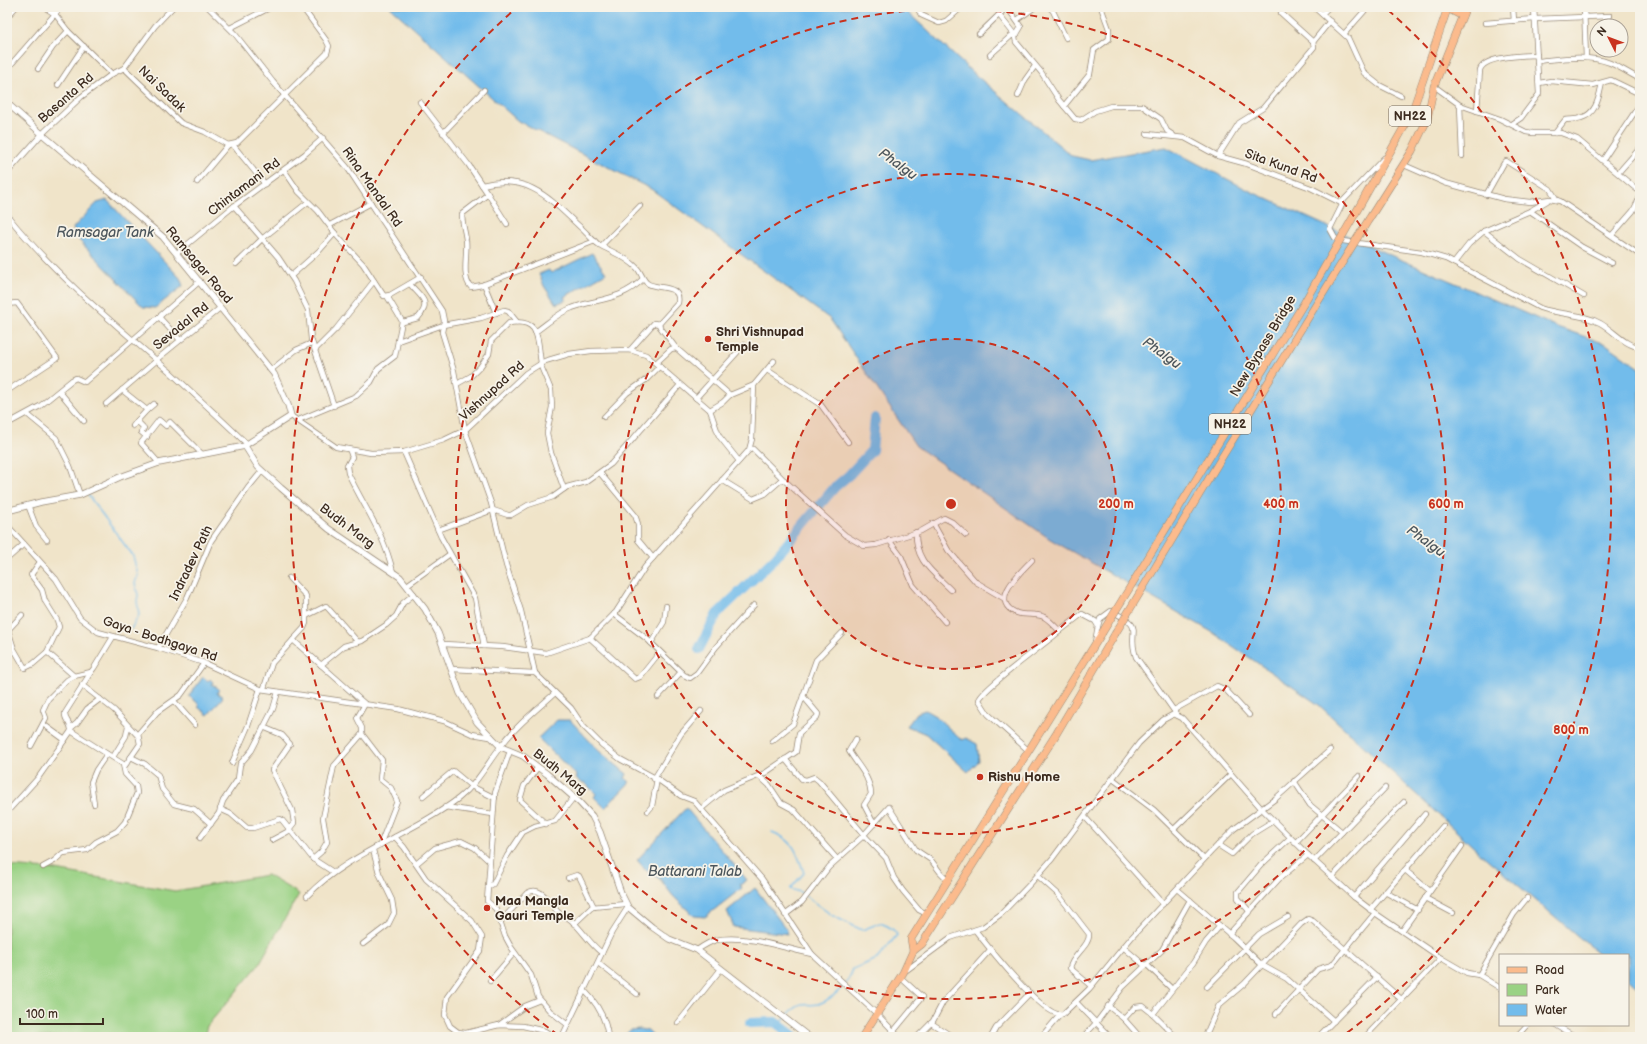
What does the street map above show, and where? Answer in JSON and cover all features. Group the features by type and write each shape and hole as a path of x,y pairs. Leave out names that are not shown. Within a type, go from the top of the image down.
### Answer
{"main road":[{"path":"1462,16 1466,7"},
{"name":"NH22","path":"1389,153 1411,115 1447,8 1462,16 1434,86 1427,120 1404,165"},
{"name":"New Bypass Bridge","path":"1389,153 1300,309 1100,629 1095,644 911,939 913,951 922,944 965,879 1087,683 1222,457 1404,165"},
{"path":"862,1037 902,975 913,951"}],"street":[{"path":"7,17 16,7"},
{"path":"44,7 54,14 68,31 112,74"},
{"path":"7,69 61,7"},
{"name":"Basanta Rd","path":"7,173 42,134 81,97 112,74 124,68 155,26 173,7"},
{"name":"Rina Mandal Rd","path":"208,7 230,28 285,96 323,138 353,175 442,311 442,332 452,362 465,430 477,460 493,510 506,565 522,610 535,673"},
{"path":"230,28 272,7"},
{"path":"197,182 231,145 285,96 328,50 326,40 302,7"},
{"path":"917,7 921,15 939,23 946,21 962,7"},
{"path":"979,34 1007,7 1017,20 1021,28 990,55"},
{"path":"1017,20 1035,7"},
{"path":"1049,7 1053,10 1066,38"},
{"path":"1064,106 1090,74 1094,50 1109,39 1109,29 1101,7"},
{"path":"1314,7 1344,34 1364,73 1379,85 1401,96"},
{"path":"1322,14 1329,7"},
{"path":"1344,34 1368,7"},
{"path":"1513,7 1514,21"},
{"path":"1512,124 1521,118 1537,98 1539,83 1534,7"},
{"path":"1584,7 1586,58"},
{"path":"1281,13 1313,42"},
{"path":"999,15 1015,34 1016,42 1064,106 1078,120 1095,111 1111,106 1142,106 1161,119 1167,132 1173,135"},
{"path":"1485,23 1610,16"},
{"path":"1218,156 1239,123 1263,108 1313,48 1313,42 1330,21"},
{"path":"38,69 53,47 68,31"},
{"path":"58,84 84,46"},
{"path":"1477,111 1480,70 1483,64 1490,60 1537,55"},
{"path":"1537,61 1586,58 1609,62 1640,80"},
{"path":"1018,96 1025,80 1035,66"},
{"name":"Nai Sadak","path":"124,68 182,123 205,132 231,145 265,184"},
{"path":"1539,83 1551,81 1593,85 1611,80 1640,94"},
{"path":"1555,133 1565,120 1579,119 1591,112 1596,106 1602,82"},
{"path":"1434,86 1460,105 1512,124 1533,134 1555,133 1578,138 1640,192"},
{"path":"443,133 484,90"},
{"path":"420,102 482,185 507,224"},
{"name":"Ramsagar Road","path":"7,103 163,237 178,253 220,308 271,370 279,383 291,416"},
{"path":"1603,160 1640,104"},
{"path":"1460,105 1462,156"},
{"name":"Sita Kund Rd","path":"1147,134 1173,135 1185,138 1218,156 1247,164 1311,188 1341,203"},
{"name":"Chintamani Rd","path":"178,253 234,206 284,170 323,138"},
{"path":"1618,173 1640,148"},
{"path":"1389,153 1341,203 1342,205 1330,229 1332,235 1338,240 1378,247 1422,252 1454,263 1540,308 1599,322 1631,345 1640,347"},
{"path":"1486,195 1506,161 1550,189 1557,200"},
{"path":"1404,165 1445,183 1486,195 1525,202 1550,199 1557,200 1612,235 1640,255"},
{"path":"284,170 296,189 330,225 335,233 363,264 383,294 387,296 396,309 403,322 395,356 378,369 371,382 352,398 296,420"},
{"path":"482,185 507,181 534,189 547,197 595,241 602,246 612,249 630,262 637,268 643,279 650,285 665,286 678,296 679,300 676,307 659,324 654,323 630,350"},
{"path":"488,194 463,211 462,217 466,240 465,254 467,281 471,287 484,284 595,241"},
{"path":"1612,235 1633,211 1640,197"},
{"path":"1454,263 1469,244 1484,231 1530,211 1550,199"},
{"path":"236,264 263,238 308,202"},
{"path":"330,225 371,204"},
{"path":"234,206 263,238 291,276 308,310 312,342 334,406"},
{"path":"602,246 640,206"},
{"path":"1530,211 1582,247 1612,263"},
{"path":"8,217 79,293 198,398 246,445"},
{"path":"1484,231 1520,258 1584,296"},
{"path":"291,276 319,251 335,233"},
{"path":"387,296 421,277"},
{"path":"535,332 570,308 619,296 633,288 643,279"},
{"path":"7,424 27,414 74,379 83,382 88,380 200,281"},
{"path":"315,350 336,329 374,281"},
{"path":"403,322 418,318 424,308 424,299 410,284"},
{"path":"484,284 496,313"},
{"path":"7,304 17,303 57,358 7,392"},
{"name":"Sevadal Rd","path":"106,404 180,340 220,308"},
{"path":"398,341 443,325 481,318 506,310 517,322"},
{"path":"159,317 180,340"},
{"path":"457,384 471,376 480,367 489,354 491,341 504,326 509,323 517,322 529,323 535,332 540,363 551,390 552,407 547,433 551,453 564,489"},
{"path":"659,324 676,348 730,395"},
{"path":"271,370 296,350 312,342"},
{"path":"696,398 744,345"},
{"path":"604,417 627,393 647,380 671,349 676,348"},
{"name":"Vishnupad Rd","path":"291,416 330,445 350,451 378,453 404,452 444,440 465,430 512,385 540,363 576,353 630,350 642,352 658,364 710,410"},
{"path":"739,461 718,436 710,410 723,402 730,395 754,385 774,361"},
{"path":"767,370 821,405 848,442"},
{"path":"438,530 493,510 508,516 528,505 553,497 564,489 582,484 600,473 615,460 680,385"},
{"path":"443,644 484,646 530,652 550,652 590,638 614,614 640,574 653,558 749,450 752,439 754,385"},
{"path":"122,390 147,410"},
{"path":"59,391 84,421"},
{"path":"133,426 154,404"},
{"path":"27,414 56,438 70,466 80,495"},
{"path":"7,511 28,505 80,495 120,477 160,463 246,445 291,416"},
{"path":"160,463 142,444 147,437 147,434 159,420 166,426 170,422 202,454"},
{"path":"137,421 144,428 141,432 147,437"},
{"name":"Budh Marg","path":"246,445 251,458 262,471 329,529 393,572 407,585 433,624 443,644 463,698 477,722 501,747 523,756 574,797 595,821 627,905 652,927 669,939 698,950 781,1017 809,1037"},
{"path":"753,449 784,480 851,540 859,545 872,546 916,532 944,518 948,519 966,535"},
{"path":"350,451 352,457 348,466 348,473 381,534 388,550 393,572"},
{"path":"404,452 438,530 475,598 484,646"},
{"name":"Indradev Path","path":"158,648 187,598 211,541 245,492 262,471"},
{"path":"600,473 635,515 638,524 638,540 653,558"},
{"path":"722,480 753,499 765,494 778,482 784,480"},
{"path":"28,505 36,526 47,540"},
{"path":"933,523 948,550 976,582 1005,599 1006,603 1016,612 1042,616 1060,631"},
{"name":"Gaya - Bodhgaya Rd","path":"7,525 56,579 72,606 84,622 98,632 158,648 204,663 262,688 278,692 398,708 444,721 472,734 490,737"},
{"path":"916,532 916,545 919,556 951,590"},
{"path":"889,540 901,556 917,591 945,622"},
{"path":"7,559 24,545"},
{"path":"407,585 450,554"},
{"path":"1005,599 1008,586 1032,560"},
{"path":"22,615 8,630 15,652 25,668 33,664 46,652 59,628 57,620 45,601 42,590 31,575 40,562"},
{"path":"232,763 248,726 270,666 305,625 306,600 304,593 289,578"},
{"path":"322,665 344,646 367,638 392,620 403,603 414,594"},
{"path":"614,614 651,643 681,672 690,678 697,674 716,647 754,605"},
{"path":"306,616 326,606 358,642"},
{"path":"651,643 664,622 666,606"},
{"path":"1100,629 1100,619 1111,610 1130,620 1134,627 1134,646 1136,657 1177,715 1273,821 1354,897 1370,910 1441,958 1467,973 1479,975 1499,987"},
{"path":"1029,751 988,714 979,700 983,694 999,680 1082,614 1095,621 1100,629"},
{"path":"772,741 793,724 816,660 842,633"},
{"path":"43,867 54,861 63,853 87,850 96,842 117,831 125,822 137,793 136,786 125,774 124,767 113,757 71,729 65,719 65,713 90,672 98,663 113,637"},
{"path":"590,638 638,679 660,652"},
{"path":"293,640 365,704 357,718 362,728 362,734 382,760 380,779 393,790 397,800 380,845"},
{"path":"46,652 74,676"},
{"path":"138,736 157,712 181,696 204,663"},
{"path":"452,669 535,673 571,708 583,726 602,745 620,759 656,779 681,796 694,801 762,880 812,954 877,1014 898,1037"},
{"path":"31,746 46,716 44,707 48,699 63,683 74,676 90,672"},
{"path":"658,697 681,672"},
{"path":"82,685 114,710 138,736 140,744 124,767"},
{"path":"1174,710 1217,686 1226,690 1249,714"},
{"path":"200,838 211,824 223,801 238,779 240,764 252,750 275,705 278,692"},
{"path":"306,896 333,872 373,850 460,797 471,786 517,727 555,693"},
{"path":"701,809 724,790 758,776 796,752 799,733 817,717 818,714 803,696"},
{"path":"7,812 38,778 71,729 78,723 87,709 100,699"},
{"path":"174,701 195,725"},
{"path":"648,812 652,806 656,779 681,734 702,711"},
{"path":"894,1032 922,997 902,975 950,938 983,927 995,920 1038,876 1147,735 1163,720 1174,714 1177,715"},
{"path":"43,724 65,740"},
{"path":"113,757 126,736 126,728 128,726"},
{"path":"263,727 278,732 290,744 272,770 292,810 294,823 290,830 272,840"},
{"path":"313,859 324,849 327,842 323,818 334,766 362,734"},
{"path":"856,738 849,751 864,772 869,784 871,794 864,805 874,824"},
{"path":"1041,1037 1060,1015 1076,1002 1091,986 1123,947 1204,859 1234,829 1330,750"},
{"path":"510,751 496,787 494,798 487,901 495,907 505,936 514,952 531,975 535,991 540,1000 554,1015 568,1025"},
{"path":"94,804 91,782 96,770 107,754"},
{"path":"131,757 145,764 158,775 162,789 174,804 194,809 211,824"},
{"path":"785,759 802,779 806,780 814,777 819,781 864,835 886,858 894,878 903,891 919,910 927,914"},
{"path":"538,767 524,786 520,798 522,802 546,824"},
{"path":"423,796 453,771 471,786 494,798"},
{"path":"1174,829 1231,774"},
{"path":"758,776 769,785 781,803 794,810 837,859"},
{"path":"1295,843 1359,776"},
{"path":"1113,779 1144,802 1204,859"},
{"path":"1294,781 1302,791 1307,803 1342,832"},
{"path":"1314,861 1385,788"},
{"path":"488,887 494,884 507,856 523,832 535,826 557,820 574,797"},
{"path":"1332,877 1404,802"},
{"path":"445,807 493,814"},
{"path":"785,915 804,900 828,867 864,835 886,808 890,808 916,850 931,860 948,880"},
{"path":"220,809 231,814 247,828 253,828 280,819 313,859 333,872"},
{"path":"1354,897 1425,814"},
{"path":"1085,817 1163,904"},
{"path":"1218,845 1232,854 1252,834 1273,821"},
{"path":"1370,910 1443,826"},
{"path":"395,837 434,888 476,925 482,938 480,950 447,997 445,1015 450,1026 458,1032 466,1033 499,1025 535,1028 554,1037"},
{"path":"1250,912 1238,898 1238,892 1260,864 1290,838"},
{"path":"416,864 435,848 460,841 475,848 489,861"},
{"path":"1402,932 1462,846"},
{"path":"363,944 388,925 394,913 392,900 379,873 373,850"},
{"path":"1229,934 1279,879 1308,855"},
{"path":"1405,870 1430,891"},
{"path":"568,878 577,875 579,876 594,907"},
{"path":"1038,876 1058,894 1089,934 1088,939 1074,958 1070,968 1091,986"},
{"path":"1177,889 1245,948 1262,965 1283,976 1334,1021"},
{"path":"500,922 527,893 533,891 543,894 557,911 574,924 602,954"},
{"path":"1385,892 1418,910"},
{"path":"1426,898 1452,913"},
{"path":"1479,975 1511,919 1527,898"},
{"path":"1083,1037 1096,1023 1123,987 1147,965 1167,942 1190,900"},
{"path":"574,924 588,910 594,907 627,905"},
{"path":"562,1037 627,905"},
{"path":"1276,1014 1318,970 1332,965 1375,913"},
{"path":"1207,987 1259,934 1288,917"},
{"path":"1205,1037 1219,1005 1226,997 1244,984 1308,919 1313,921 1345,948 1401,999"},
{"path":"1153,1014 1193,963 1206,942 1220,926"},
{"path":"975,930 990,950 1030,993 1049,1010 1060,1015"},
{"path":"698,950 706,944 717,940 740,940 812,954"},
{"path":"1123,947 1143,964 1147,965 1172,989"},
{"path":"917,1037 931,1023 943,1002 990,950"},
{"path":"490,981 514,952"},
{"path":"1365,1037 1441,958"},
{"path":"598,963 637,994"},
{"path":"678,1023 721,969"},
{"path":"1318,1037 1377,977"},
{"path":"584,990 594,1000 602,1015 608,1037"},
{"path":"992,1037 996,1028 1030,993"},
{"path":"499,1025 525,1006 540,1000"},
{"path":"1076,1002 1110,1037"},
{"path":"1108,1006 1124,1019 1140,1037"},
{"path":"1124,1019 1131,1010 1139,1006 1147,1008 1176,1037"},
{"path":"931,1023 953,1037"},
{"path":"1516,1037 1526,1026"},
{"path":"1558,1026 1576,1037"}],"green space":[{"path":"7,866 50,869 175,891 267,875 299,894 258,966 207,1026 204,1037 7,1037"}],"water":[{"name":"Phalgu","path":"390,7 902,7 972,72 1072,156 1090,160 1166,147 1252,192 1381,251 1557,327 1606,344 1640,368 1640,989 1629,979 1629,954 1599,954 1480,853 1319,705 1212,632 1050,539 916,446 830,319 651,189 518,121"},
{"name":"Ramsagar Tank","path":"107,200 180,278 183,286 155,308 143,307 76,237 73,228 97,203"},
{"path":"592,253 606,273 564,297 566,300 556,304 544,286 539,274 549,270 551,273"},
{"path":"203,677 208,681 210,679 213,682 212,684 219,689 217,693 223,697 208,715 198,707 200,705 189,696"},
{"path":"925,710 937,717 959,738 963,740 966,738 977,744 979,761 968,772 926,734 907,726 917,713"},
{"path":"557,720 570,720 599,751 627,774 625,778 630,782 605,808 594,797 596,794 584,782 582,783 576,778 577,776 538,738"},
{"name":"Battarani Talab","path":"686,808 747,880 740,885 742,888 705,917 694,916 673,896 660,879 648,872 637,860"},
{"path":"755,888 787,930 787,934 734,927 727,911"},
{"path":"640,1029 648,1031 654,1037 623,1037 630,1030"}],"waterway":[{"path":"699,649 717,614 776,557 835,487 849,475 872,450 875,418"},
{"path":"88,495 133,556 138,575 135,583 138,595 137,601 139,615 131,629"},
{"path":"772,832 785,839 794,848 804,873 790,889 800,892 833,916 862,930 880,923 892,929 897,935 877,959 853,969 848,980 829,999 815,1005 803,1005 797,1007 790,1012 779,1026"},
{"path":"750,1023 775,1022 795,1037"}],"place":[{"name":"Shri Vishnupad Temple","path":"708,339"},
{"name":"Rishu Home","path":"980,777"},
{"name":"Maa Mangla Gauri Temple","path":"487,908"}]}
